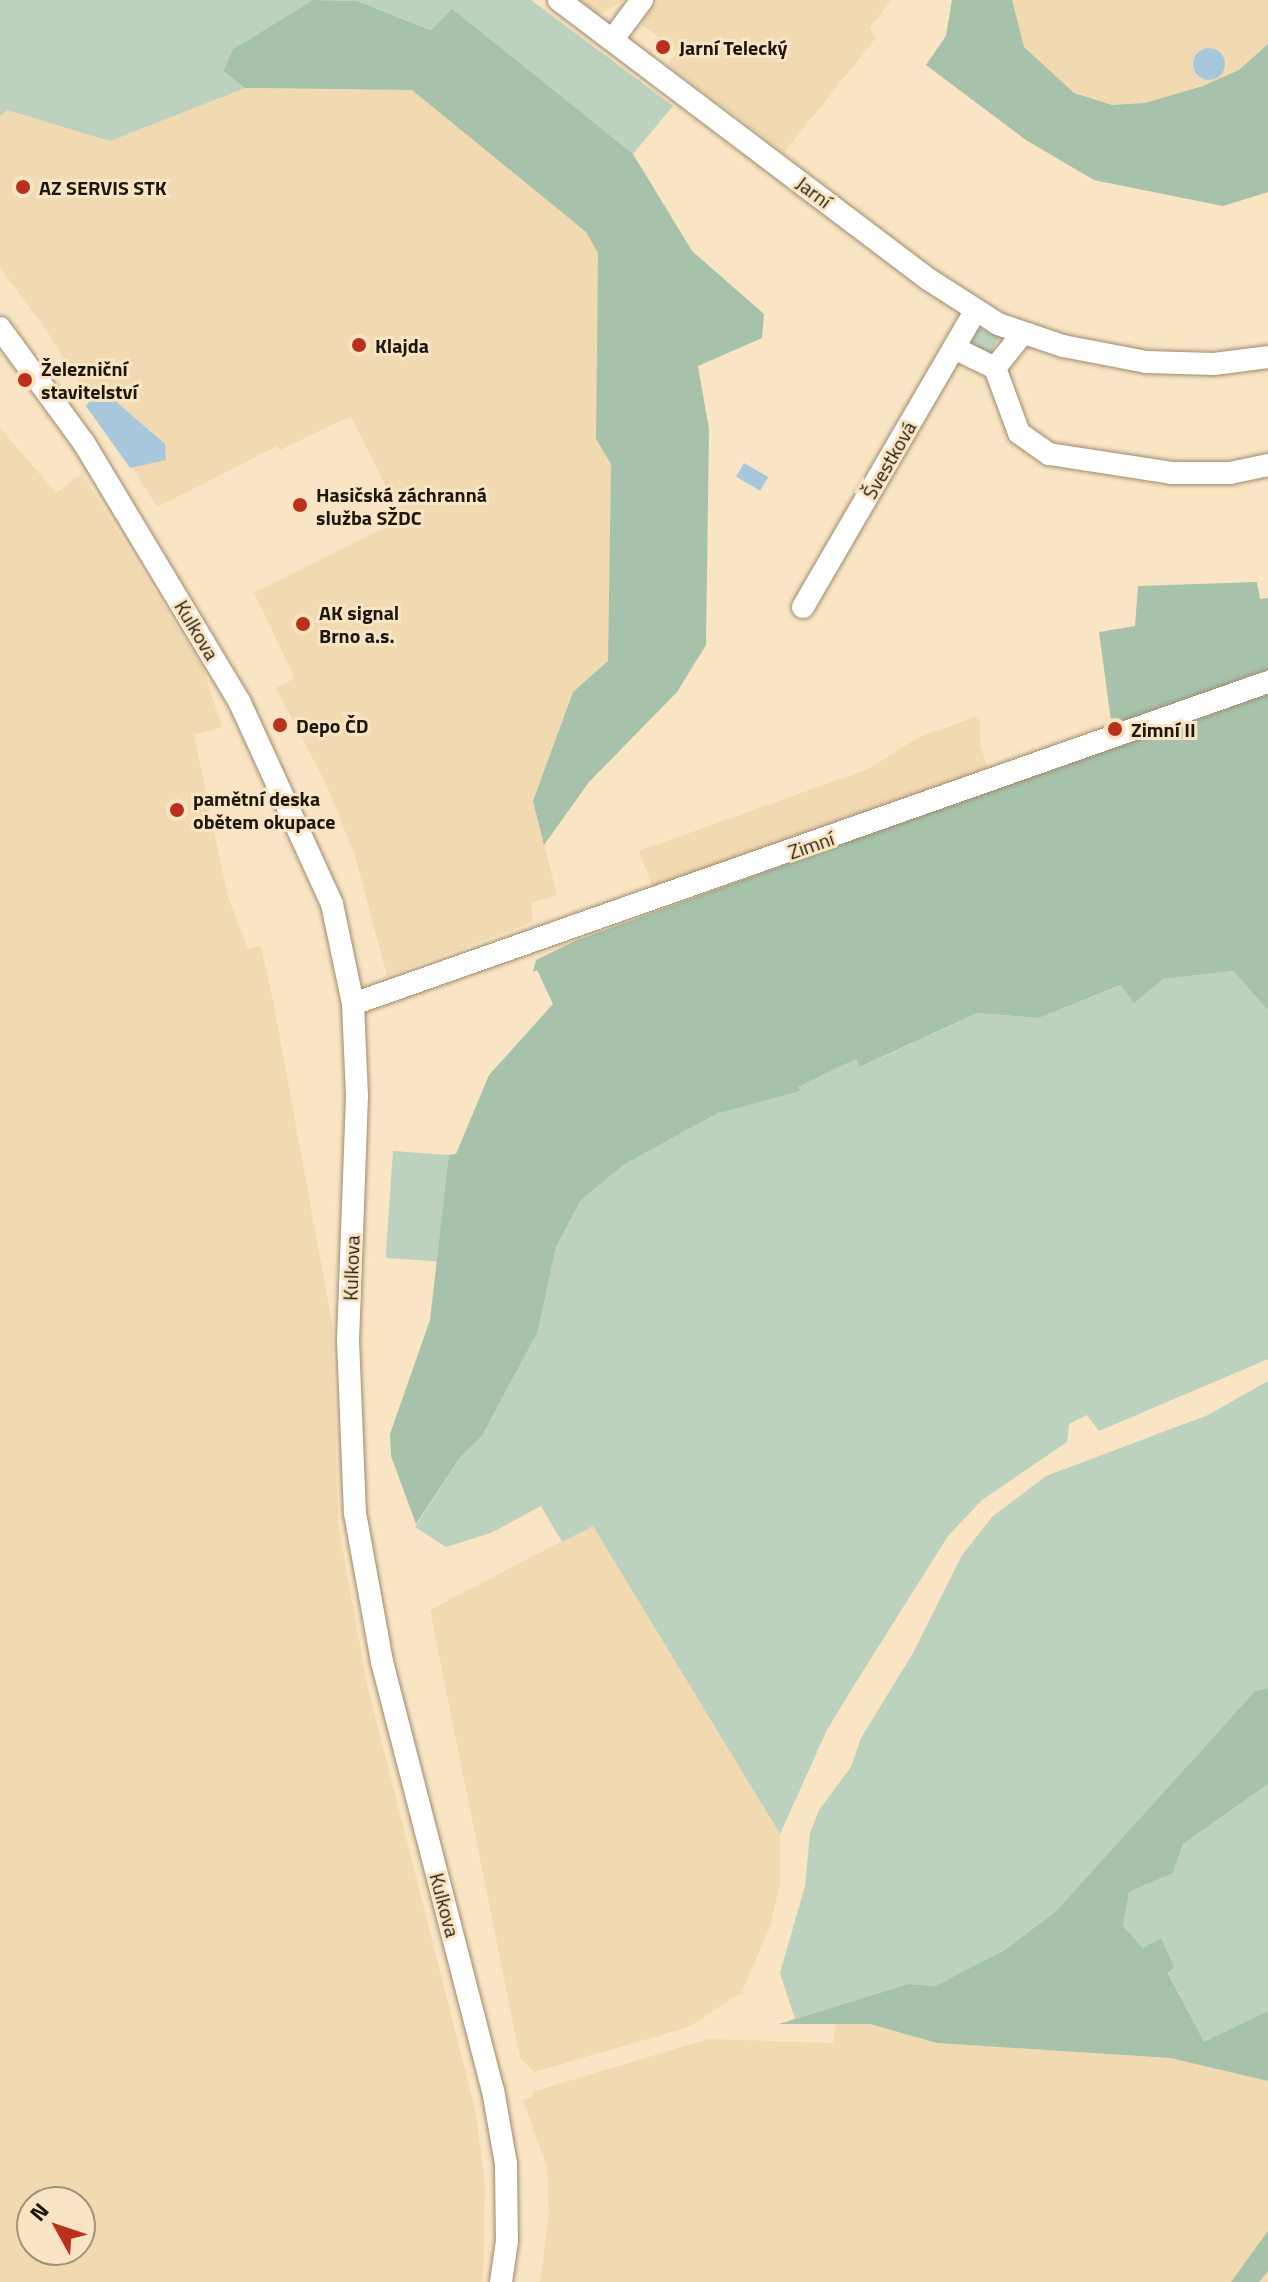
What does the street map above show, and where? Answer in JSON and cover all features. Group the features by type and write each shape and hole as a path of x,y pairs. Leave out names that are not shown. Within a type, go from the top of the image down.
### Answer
{"street":[{"name":"Jarní","path":"559,0 975,312 1022,334 1179,365 1268,357"},
{"path":"613,39 642,0"},
{"name":"Švestková","path":"803,607 975,312"},
{"name":"Kulkova","path":"0,328 84,443 259,737 326,882 353,1004 357,1096 348,1340 355,1513 382,1662 493,2090 506,2164 507,2241 501,2282"},
{"path":"996,373 1022,334"},
{"path":"954,348 996,373 1019,433 1064,459 1199,474 1268,465"},
{"name":"Zimní","path":"353,1004 1268,682"}],"shaded area":[{"path":"576,0 624,0 597,16"},
{"path":"659,0 891,0 870,27 875,39 784,152 668,65 677,52 641,24"},
{"path":"952,0 1268,0 1268,192 1223,206 1094,180 1026,140 926,65 946,36"},
{"path":"245,88 412,90 586,232 598,253 596,439 611,463 608,661 573,692 533,801 557,895 531,903 533,922 387,976 355,856 327,786 276,688 295,678 254,593 402,519 351,416 280,450 277,446 157,507 48,333 0,267 0,116 7,110 110,140"},
{"path":"0,428 56,493 82,474 203,669 222,727 194,735 228,897 248,949 261,946 273,1000 332,1323 338,1523 368,1688 476,2113 485,2186 483,2282 0,2282"},
{"path":"979,716 981,747 991,778 655,894 639,851 868,769 919,737"},
{"path":"593,1525 780,1834 780,1884 770,1927 742,1992 689,2027 534,2072 520,2058 430,1610"},
{"path":"836,2022 870,2024 937,2043 1170,2058 1268,2081 1268,2282 540,2282 549,2214 547,2168 523,2100 533,2097 532,2092 708,2039 833,2043"}],"green space":[{"path":"0,0 313,0 233,49 223,71 245,88 110,141 7,110 0,116"},
{"path":"313,0 531,0 673,106 633,154 452,10 432,30 357,1"},
{"path":"313,0 357,1 431,30 452,9 633,154 692,251 764,314 762,338 698,366 709,429 706,645 677,692 589,782 544,845 533,801 573,692 608,661 611,464 596,439 598,253 586,232 412,90 245,88 223,71 233,49"},
{"path":"952,0 1012,0 1024,47 1074,93 1112,105 1145,103 1203,86 1239,70 1268,44 1268,192 1223,206 1094,180 1026,140 926,65 946,36"},
{"path":"978,328 1000,336 987,359 969,343"},
{"path":"1257,582 1260,599 1268,598 1268,675 1112,728 1099,632 1135,626 1138,586"},
{"path":"1268,689 1268,1010 1233,971 1163,979 1134,1003 1121,985 1039,1018 977,1013 860,1067 856,1059 798,1087 800,1091 718,1113 625,1164 581,1200 556,1247 538,1331 482,1436 461,1456 416,1524 391,1456 390,1434 430,1320 449,1155 456,1154 489,1075 553,1004 537,970 533,972 536,960 575,941"},
{"path":"1233,971 1268,1010 1268,1359 1099,1431 1087,1415 1069,1424 1067,1442 982,1500 948,1536 853,1687 827,1730 780,1834 593,1526 562,1542 541,1506 491,1533 446,1547 415,1527 461,1456 482,1436 538,1331 556,1247 581,1200 625,1164 718,1113 798,1087 856,1059 861,1067 977,1013 1039,1018 1122,985 1134,1002 1163,979"},
{"path":"393,1151 449,1155 441,1262 386,1258"},
{"path":"1268,1381 1268,1688 1255,1691 1056,1911 1005,1950 935,1986 908,1984 795,2019 780,1973 805,1886 810,1833 819,1810 851,1767 861,1738 913,1653 962,1555 993,1516 1046,1476 1208,1415"},
{"path":"1268,1688 1268,1784 1183,1844 1173,1873 1129,1892 1123,1926 1143,1948 1161,1938 1174,1967 1168,1973 1204,2042 1268,2011 1268,2081 1170,2058 937,2043 870,2024 779,2024 908,1984 935,1986 1005,1950 1056,1911 1255,1691"},
{"path":"1268,1784 1268,2011 1204,2043 1168,1972 1161,1939 1143,1948 1123,1926 1129,1892 1173,1873 1183,1844"},
{"path":"1268,2231 1268,2271 1259,2282 1231,2282"}],"water":[{"path":"1209,48 1220,53 1225,64 1220,75 1209,80 1198,75 1193,64 1198,53"},
{"path":"98,391 105,392 165,444 166,460 130,468 86,406"},
{"path":"744,463 768,477 760,491 736,477"}],"place":[{"name":"Jarní Telecký","path":"663,47"},
{"name":"AZ SERVIS STK","path":"23,187"},
{"name":"Klajda","path":"359,345"},
{"name":"Železniční stavitelství","path":"25,380"},
{"name":"Hasičská záchranná služba SŽDC","path":"300,505"},
{"name":"AK signal Brno a.s.","path":"303,624"},
{"name":"Depo ČD","path":"280,725"},
{"name":"Zimní II","path":"1115,729"},
{"name":"pamětní deska obětem okupace","path":"177,810"}]}
